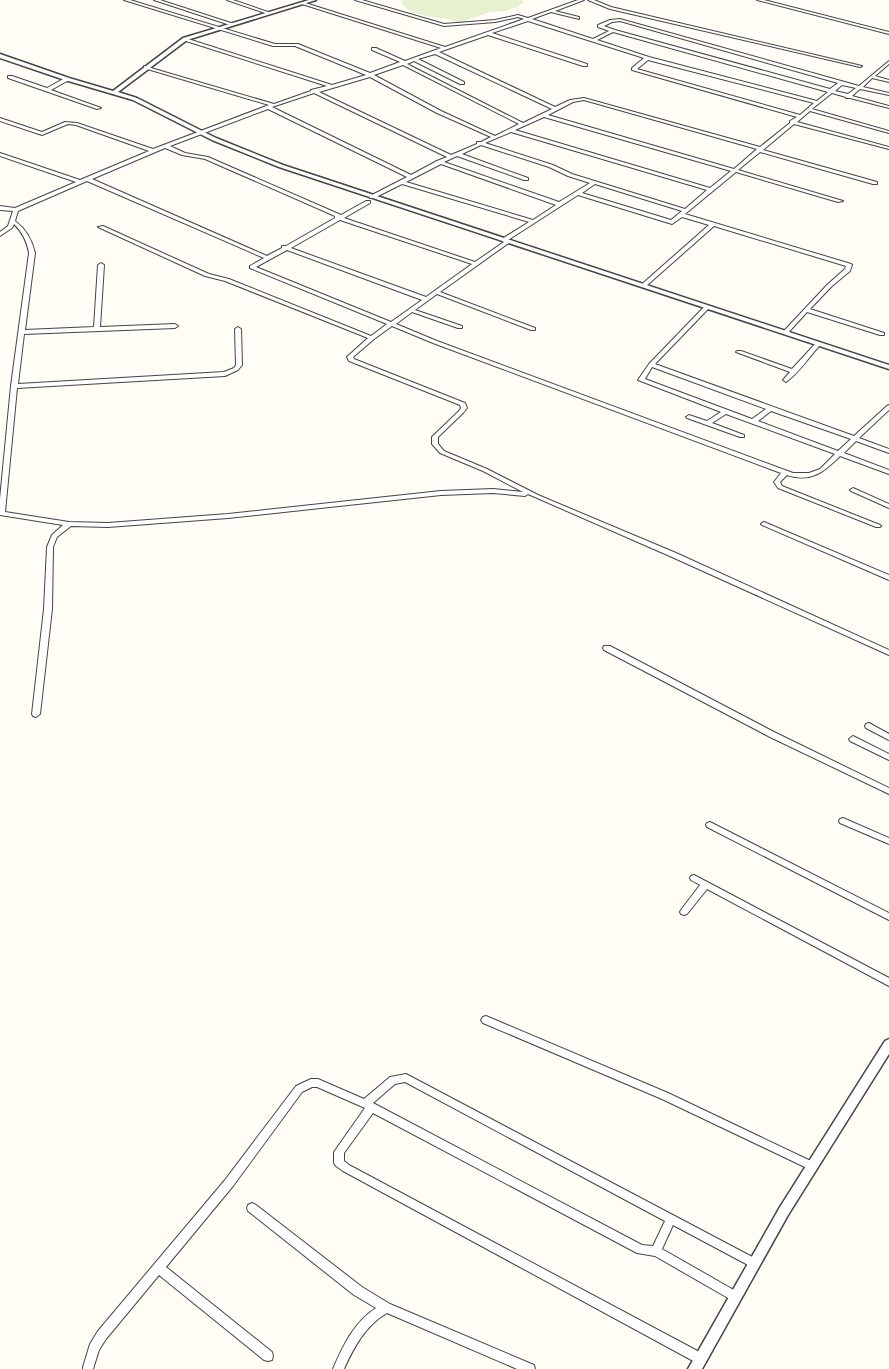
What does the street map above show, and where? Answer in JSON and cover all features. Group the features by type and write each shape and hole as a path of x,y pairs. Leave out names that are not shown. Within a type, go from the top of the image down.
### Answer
{"street":[{"path":"126,0 278,46 294,44 370,75 439,112 494,137"},
{"path":"156,0 232,24"},
{"path":"229,0 269,13"},
{"path":"114,93 185,39 315,0"},
{"path":"357,0 444,25 495,21 515,15 647,58 817,102"},
{"path":"0,208 16,210 165,146 271,106 370,75 582,0"},
{"path":"590,0 610,8 860,66"},
{"path":"759,0 888,33"},
{"path":"303,2 444,48"},
{"path":"551,11 578,18"},
{"path":"889,94 841,83 620,20 600,26 720,62 889,107"},
{"path":"593,41 613,31"},
{"path":"487,33 585,65"},
{"path":"185,39 332,86"},
{"path":"374,49 522,124"},
{"path":"435,52 555,109"},
{"path":"720,62 736,53"},
{"path":"0,56 144,103 201,133 371,200 506,241 889,367"},
{"path":"647,58 634,68 636,71 799,116"},
{"path":"414,59 462,83"},
{"path":"848,97 886,68 889,62"},
{"path":"146,67 271,106 411,177"},
{"path":"10,77 99,108"},
{"path":"872,77 889,81"},
{"path":"47,90 67,79"},
{"path":"813,110 817,102 841,83"},
{"path":"313,91 454,155 526,179"},
{"path":"876,183 584,99 572,101 439,162 252,267 392,324 785,473 799,475 817,473 889,407"},
{"path":"578,193 669,223 686,215 712,190 763,151 799,116 813,110 889,132"},
{"path":"544,115 840,201"},
{"path":"0,119 42,134 67,123 77,124 153,151"},
{"path":"792,122 889,148"},
{"path":"511,129 712,190"},
{"path":"479,143 712,224 849,266 848,270 830,285 785,333"},
{"path":"165,146 184,154 206,158 338,217 476,264"},
{"path":"0,154 80,182"},
{"path":"439,162 559,204"},
{"path":"87,179 265,258"},
{"path":"402,182 532,221"},
{"path":"596,182 532,221 372,338 352,355 351,360 464,406 461,412 435,437 437,448 536,496 674,555 889,653"},
{"path":"0,234 10,227 16,210"},
{"path":"12,221 20,226 32,249 14,386 2,513 69,524 108,525 228,516 441,493 493,491 536,496"},
{"path":"643,286 712,224"},
{"path":"101,227 207,275 227,279 372,338"},
{"path":"284,247 426,299"},
{"path":"97,328 101,265"},
{"path":"436,292 533,329"},
{"path":"707,307 651,365 641,378 644,382 889,472"},
{"path":"411,310 460,327"},
{"path":"806,310 882,334"},
{"path":"22,332 175,326"},
{"path":"14,386 225,374 239,365 238,329"},
{"path":"786,380 818,344"},
{"path":"739,352 794,372"},
{"path":"651,365 889,451"},
{"path":"754,421 771,408"},
{"path":"708,423 726,411"},
{"path":"689,417 742,436"},
{"path":"785,473 777,483 780,487 878,526"},
{"path":"854,490 889,506"},
{"path":"36,714 48,609 50,548 54,536 69,524"},
{"path":"764,524 889,578"},
{"path":"607,648 772,735 889,791"},
{"path":"869,726 889,737"},
{"path":"854,739 889,757"},
{"path":"843,821 889,841"},
{"path":"710,825 889,917"},
{"path":"694,878 889,982"},
{"path":"684,912 706,884"},
{"path":"486,1020 665,1096 812,1166"},
{"path":"754,1263 405,1078 393,1080 368,1106 339,1152 339,1163 346,1168 698,1364 754,1263 812,1166 888,1047"},
{"path":"88,1367 93,1348 102,1335 229,1183 304,1085 318,1083 368,1106 640,1250 656,1251 735,1297"},
{"path":"252,1208 358,1291 386,1308 530,1369"},
{"path":"656,1251 671,1219"},
{"path":"159,1268 268,1356"},
{"path":"338,1369 360,1328 375,1313 386,1308"}],"green space":[{"path":"402,0 525,0 522,1 524,3 518,5 520,6 505,11 490,12 459,23 420,15 406,8"}]}
